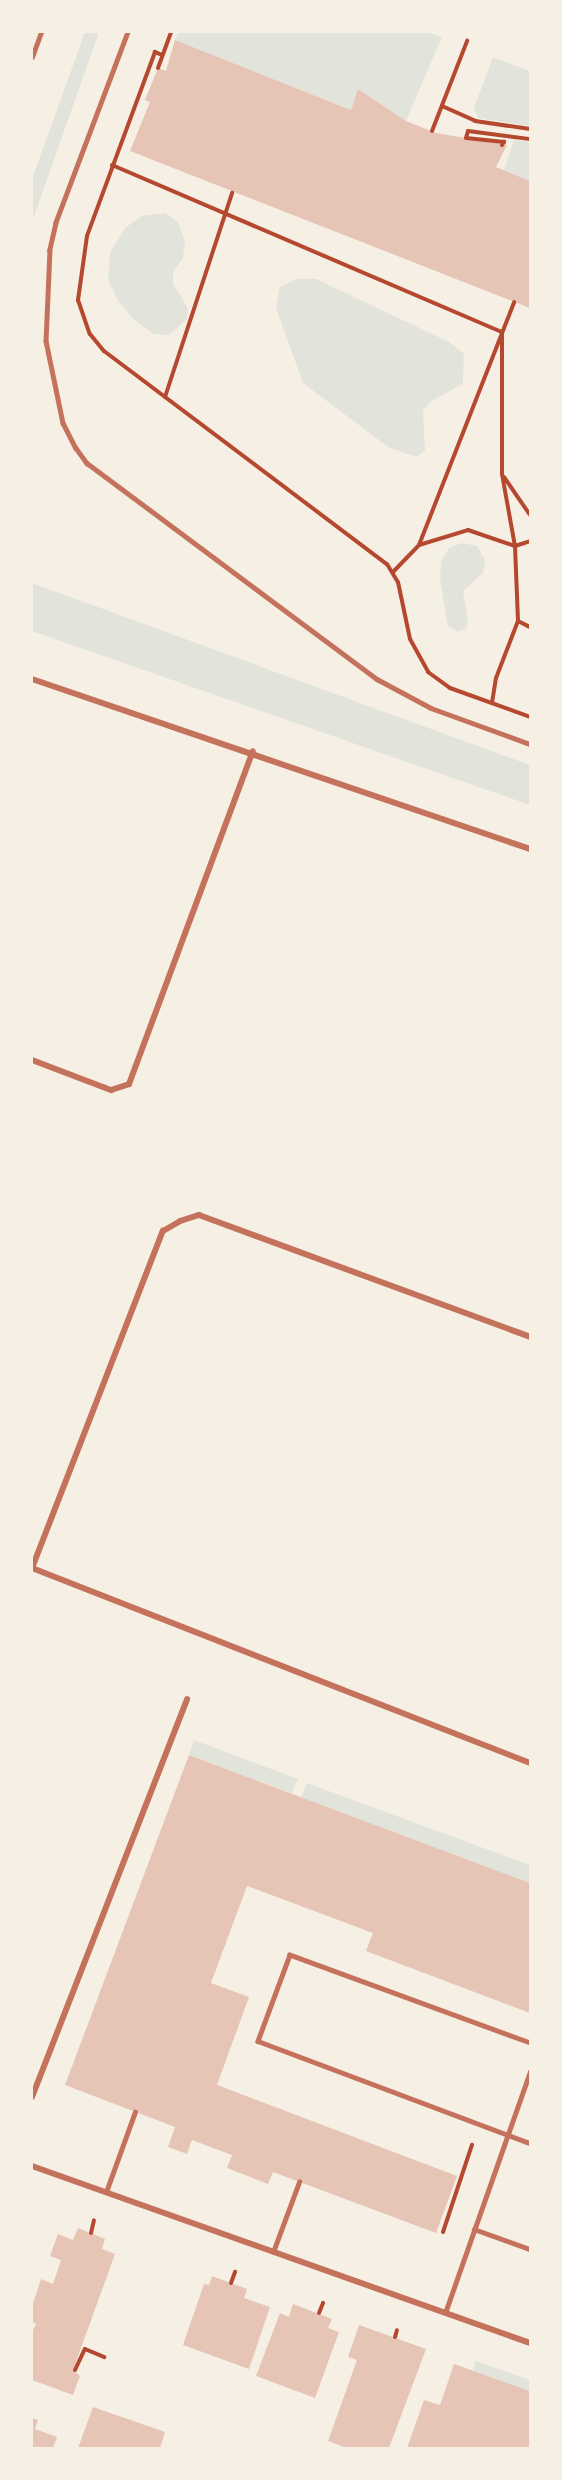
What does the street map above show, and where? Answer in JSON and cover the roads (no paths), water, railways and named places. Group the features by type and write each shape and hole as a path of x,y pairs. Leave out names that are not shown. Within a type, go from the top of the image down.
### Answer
{"street":[{"path":"32,679 252,751 531,849"},
{"path":"32,1060 111,1090 129,1084 252,751"},
{"path":"531,1337 199,1215 180,1221 163,1231 32,1568 531,1763"},
{"path":"32,2097 187,1699"},
{"path":"32,2166 531,2343"}],"lane":[{"path":"32,57 41,32"},
{"path":"128,32 56,224 50,250 46,341 63,423 76,448 87,463 376,679 431,708 531,744"},
{"path":"531,2043 290,1955 258,2041 531,2143"},
{"path":"445,2313 531,2071"},
{"path":"106,2192 135,2112"},
{"path":"273,2252 298,2182"},
{"path":"474,2229 531,2249"}]}
